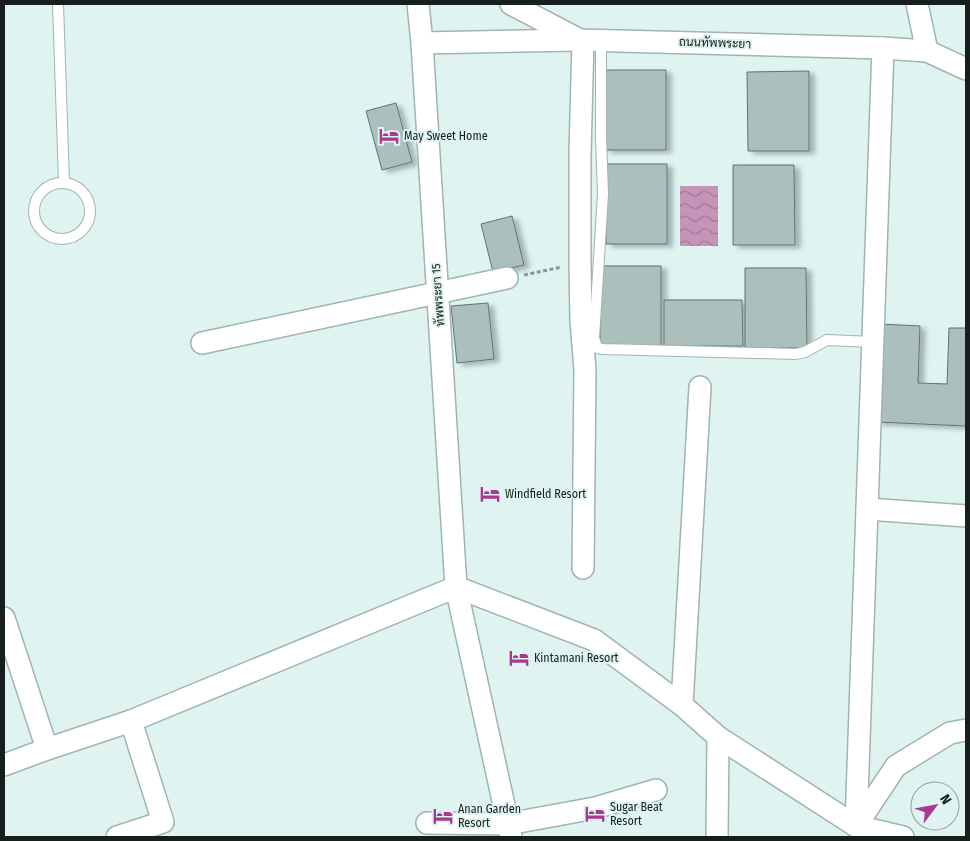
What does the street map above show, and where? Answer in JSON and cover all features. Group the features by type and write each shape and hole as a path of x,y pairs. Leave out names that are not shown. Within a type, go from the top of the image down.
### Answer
{"street":[{"name":"ทัพพระยา 15","path":"418,4 422,42 456,587 509,831"},
{"name":"ถนนทัพพระยา","path":"511,4 588,40 883,48 927,51"},
{"path":"917,4 927,51 966,69"},
{"path":"422,42 588,40 581,101 580,264 581,321 585,370 583,568"},
{"path":"855,832 883,48"},
{"path":"202,343 508,278"},
{"path":"682,705 700,386"},
{"path":"867,509 966,516"},
{"path":"4,765 46,748 131,721 456,587 594,640 682,705 718,737 855,832 903,837"},
{"path":"4,618 46,748"},
{"path":"117,837 163,822 131,721"},
{"path":"855,832 896,766 950,733 966,730"},
{"path":"717,837 718,737"},
{"path":"427,823 509,831 656,790"}],"lane":[{"path":"58,4 64,182"},
{"path":"588,40 601,138 603,194 594,338 598,348 796,354 805,352 827,340 873,342"},
{"path":"64,182 76,186 85,195 90,207 88,220 82,230 72,237 59,239 47,235 38,226 34,208 41,191 52,184 64,182"}],"path":[{"path":"508,278 580,264"}],"water":[{"path":"680,186 718,186 718,246 680,246"}],"building":[{"path":"604,70 666,70 666,150 605,150"},
{"path":"809,71 809,151 748,151 747,72"},
{"name":"May Sweet Home","path":"396,103 412,162 382,170 366,111"},
{"path":"605,164 667,164 667,244 606,244"},
{"path":"733,165 794,165 795,245 733,245"},
{"path":"512,216 524,265 493,272 481,224"},
{"path":"600,266 661,266 661,346 600,346"},
{"path":"745,268 806,268 807,348 745,348"},
{"path":"664,300 742,300 743,346 664,346"},
{"path":"488,303 494,359 457,363 451,306"},
{"path":"881,324 920,326 918,383 947,384 949,328 966,328 966,426 877,422"}],"place":[{"name":"May Sweet Home","path":"389,136"},
{"name":"Windfield Resort","path":"490,494"},
{"name":"Kintamani Resort","path":"519,658"},
{"name":"Sugar Beat Resort","path":"595,814"},
{"name":"Anan Garden Resort","path":"443,816"}]}
